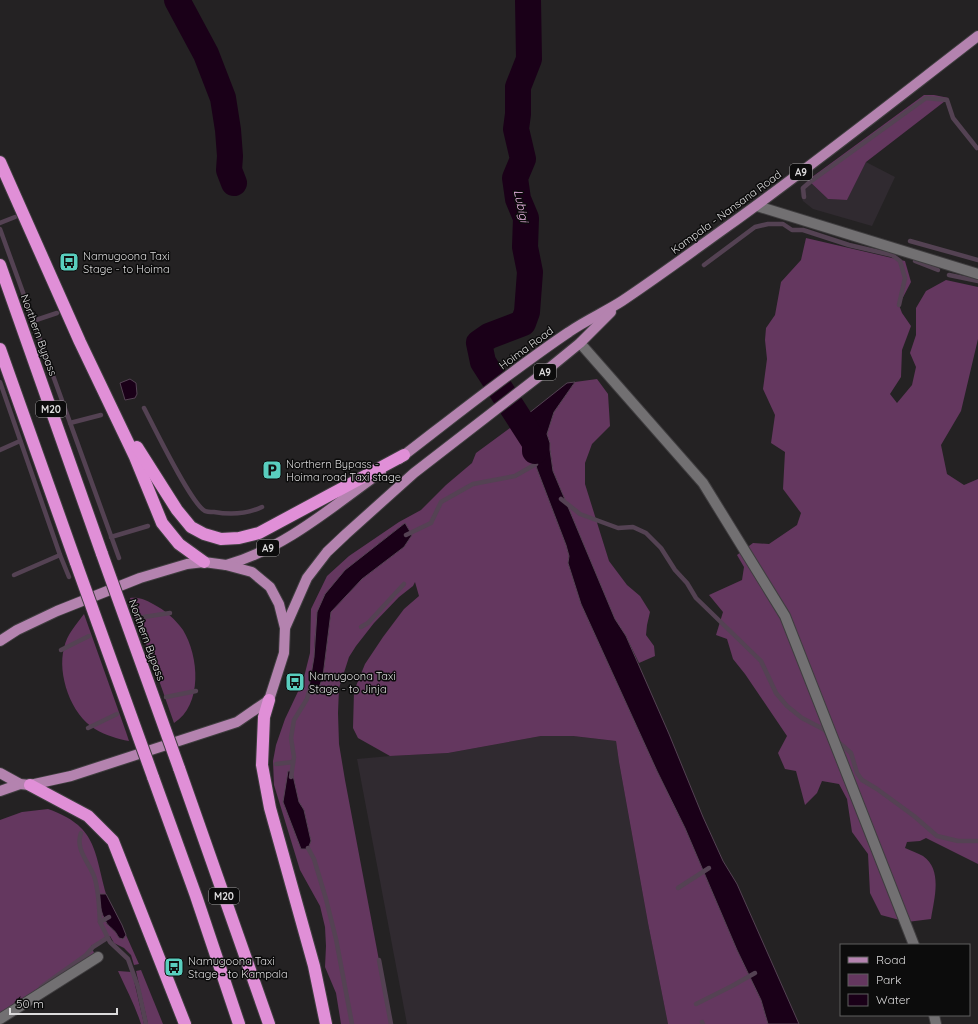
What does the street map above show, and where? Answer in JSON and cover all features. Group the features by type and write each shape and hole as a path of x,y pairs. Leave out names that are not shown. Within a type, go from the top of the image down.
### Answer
{"highway":[{"path":"0,162 80,342 110,404 162,523 179,544 204,562"},
{"name":"Northern Bypass","path":"0,265 269,1024"},
{"name":"M20","path":"0,349 196,896 239,1024"},
{"path":"110,404 177,510 192,527 204,534 221,539 239,538 259,533 404,455"},
{"path":"269,700 264,717 262,765 270,808 314,966 326,1024"},
{"path":"25,785 88,816 113,841 184,1024"}],"main road":[{"name":"Kampala - Nansana Road","path":"620,302 757,206 978,36"},
{"name":"A9","path":"285,628 307,578 327,552 414,473 580,344 620,302"},
{"name":"Hoima Road","path":"226,564 243,560 263,552 307,525 404,455 571,330 620,302"},
{"path":"0,641 16,630 57,611 140,578 187,564 204,562 226,564 252,572 270,587 279,604 285,628 284,653 269,700 237,722 71,776 0,791"},
{"path":"0,773 25,785"}],"street":[{"path":"757,206 978,274"},
{"path":"580,344 703,483 785,616 914,944"},
{"path":"0,1019 98,958"}],"shaded area":[{"path":"866,162 895,177 872,226 813,209 803,201 800,188 808,180 828,199 847,200"},
{"path":"541,736 573,736 616,741 648,923 668,1024 407,1024 357,759 448,753"}],"green space":[{"path":"924,95 949,98 866,162 847,200 828,199 808,180"},
{"path":"806,238 905,261 911,282 899,305 902,313 911,326 902,350 901,377 890,394 897,403 912,385 916,367 910,353 916,335 916,308 926,291 946,280 978,287 978,339 961,411 941,445 947,474 964,485 978,479 978,864 926,838 920,841 907,842 905,848 923,856 933,869 936,885 931,919 907,922 881,915 870,893 868,854 852,832 847,799 839,784 822,781 817,793 805,805 796,771 785,769 778,753 787,736 745,674 733,659 727,639 716,635 723,612 709,595 742,580 744,567 737,555 753,543 769,544 797,525 801,513 783,489 785,452 771,443 775,415 763,389 767,359 765,340 766,328 775,315 781,282 801,260"},
{"path":"597,379 608,394 610,426 592,444 585,463 585,484 609,561 627,585 640,596 650,612 646,635 654,646 655,656 639,663 626,636 615,620 553,471 550,443 547,434 554,412 575,382"},
{"path":"514,425 520,438 529,442 537,469 566,545 569,556 568,563 581,604 657,771 685,828 737,950 761,1000 768,1024 668,1024 648,923 616,741 573,736 541,736 448,753 390,756 358,738 353,728 354,691 365,664 383,637 404,609 419,596 415,582 413,586 399,597 374,623 356,646 349,657 339,688 339,744 391,1024 341,1024 336,993 325,967 325,927 320,906 300,870 274,785 273,761 276,745 285,719 303,681 310,653 311,609 327,576 349,556 399,522 421,510 446,485 472,463 476,453","holes":["405,523 412,535 404,547 362,579 331,612 323,676 314,657 315,634 378,544","292,773 299,802 304,810 311,841 309,852 306,849 301,849 283,802"]},
{"path":"130,598 145,600 166,612 180,626 188,641 195,666 194,693 190,705 183,715 174,723"},
{"path":"84,614 129,741 103,733 86,723 73,704 68,693 64,681 62,658 65,643"},
{"path":"48,809 76,823 90,841 99,864 106,894 99,894 101,911 109,926 123,939 126,935 139,964 134,965 131,955 124,948 114,943 110,936 91,946 95,955 0,1015 0,820 22,812"},
{"path":"141,970 163,1024 148,1024 136,971"},
{"path":"118,971 132,972 144,1024 141,1024"}],"water":[{"path":"130,379 136,383 137,394 135,398 125,400 120,383"},
{"path":"575,382 554,412 547,434 550,443 553,471 615,619 626,636 669,734 703,817 723,861 737,884 799,1024 768,1024 761,1000 737,950 685,828 657,771 581,604 568,563 569,556 566,545 537,469 529,442 520,438 514,425 567,383"},
{"path":"405,523 412,535 404,547 362,579 331,612 323,676 317,694 308,693 314,657 317,612 325,594 345,570"},
{"path":"288,771 292,771 299,802 304,810 311,841 309,846 310,853 306,849 301,849 283,802"},
{"path":"99,894 106,894 126,935 123,939 119,938 105,920 100,906"}],"waterway":[{"path":"177,0 206,54 223,98 228,130 230,156 229,170 234,183"},
{"name":"Lubigi","path":"528,0 529,59 518,87 518,114 516,129 523,159 515,178 518,199 526,218 525,247 530,272 527,312 523,323 489,336 479,343 483,362 535,443 535,451"},
{"path":"804,197 803,188 810,182 926,98 947,100 953,118 977,148"},
{"path":"0,223 15,217"},
{"path":"704,265 755,227 768,224 783,224 792,230 803,230 849,245 892,255 900,261 905,278 899,305"},
{"path":"0,229 119,558"},
{"path":"910,241 978,260"},
{"path":"915,261 938,270"},
{"path":"949,275 978,281"},
{"path":"33,321 57,313"},
{"path":"0,382 69,577"},
{"path":"144,408 182,480 199,505 205,511 239,513 262,507"},
{"path":"70,423 101,415"},
{"path":"0,450 20,441"},
{"path":"406,535 431,523 441,502 473,484 515,476 536,464"},
{"path":"561,499 580,514 618,528 633,527 646,533 661,548 675,570 687,583 696,598 761,661 776,693 787,706 802,718 828,733"},
{"path":"111,537 148,526"},
{"path":"14,575 60,555"},
{"path":"361,627 368,623 404,584"},
{"path":"137,618 170,613"},
{"path":"61,650 89,636"},
{"path":"291,777 294,757 291,738 294,720 307,699 310,687"},
{"path":"166,697 196,691"},
{"path":"88,728 117,714"},
{"path":"836,740 851,753 857,773 862,780 914,816 937,836 958,841 978,841"},
{"path":"276,764 293,762"},
{"path":"81,833 81,850 94,876 97,887 100,922"},
{"path":"308,848 314,859 326,899 336,939 352,1024"},
{"path":"678,888 709,868"},
{"path":"109,917 100,922 110,942 128,959 138,987 146,1024"},
{"path":"41,987 107,938"},
{"path":"379,960 391,1024"},
{"path":"696,1004 755,973"}],"place":[{"name":"Namugoona Taxi Stage - to Hoima","path":"69,262"},
{"name":"Northern Bypass - Hoima road Taxi stage","path":"272,470"},
{"name":"Namugoona Taxi Stage - to Jinja","path":"295,682"},
{"name":"Namugoona Taxi Stage - to Kampala","path":"174,967"}]}
